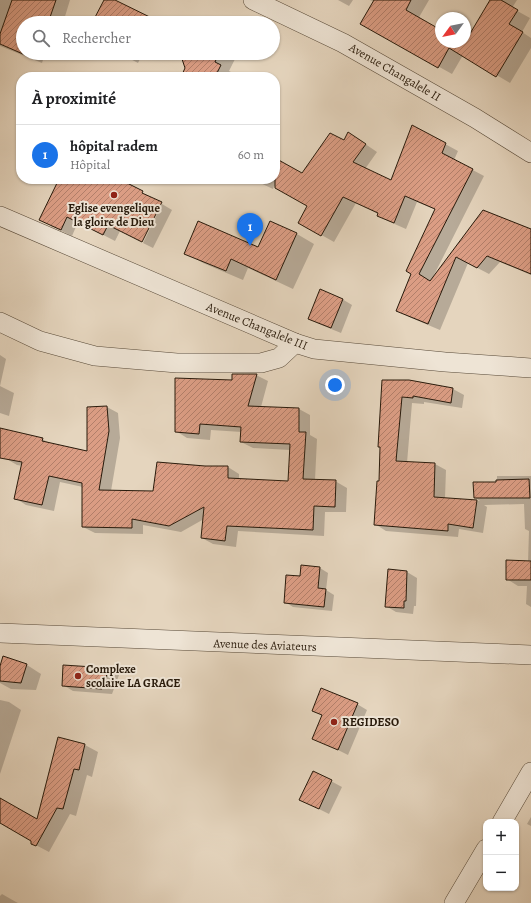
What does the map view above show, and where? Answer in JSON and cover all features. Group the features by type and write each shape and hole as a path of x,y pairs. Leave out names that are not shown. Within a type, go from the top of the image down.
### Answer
{"street":[{"name":"Avenue Changalele II","path":"253,0 343,43 476,118 531,153"},
{"name":"Avenue Changalele III","path":"0,216 294,344 314,349 445,362 531,368"},
{"path":"0,322 40,341 96,356 177,363 261,363 278,358 294,344"},
{"name":"Avenue des Aviateurs","path":"0,633 531,655"},
{"path":"504,819 531,772"},
{"path":"454,903 483,854"}],"building":[{"path":"12,0 56,0 50,16 16,16 16,51 0,44 0,34"},
{"path":"104,0 115,0 148,16 96,16"},
{"path":"374,0 411,0 406,10 435,27 435,48 449,48 438,68 360,24"},
{"path":"490,0 501,0 518,10 509,24 523,32 496,77 449,48 471,48 471,32"},
{"path":"182,60 216,60 215,62 221,65 218,72 183,72 185,68"},
{"path":"412,125 446,143 442,153 473,169 419,274 430,281 483,210 531,229 531,274 487,256 477,268 456,257 428,324 396,311 411,274 406,271 435,209 405,196 394,223 377,216 378,213 343,197 321,236 298,223 307,206 275,188 275,184 280,184 280,161 302,173 330,133 344,140 348,132 366,144 353,162 391,180"},
{"path":"57,184 129,184 143,191 142,193 162,202 142,242 108,225 103,235 67,217 61,230 39,220"},
{"path":"198,221 258,247 270,221 297,233 276,280 231,259 226,271 184,254"},
{"path":"320,289 343,299 331,328 308,319"},
{"path":"232,374 257,374 248,406 299,408 299,432 306,432 303,479 336,480 335,507 314,506 313,530 227,526 225,541 201,538 204,507 169,526 132,519 132,528 82,527 82,483 49,476 42,505 14,499 22,462 0,458 0,428 43,438 42,441 87,451 87,407 107,406 109,431 99,490 153,491 157,462 205,466 228,466 228,478 288,481 290,444 240,442 241,427 200,424 199,434 175,432 175,378 232,380"},
{"path":"382,380 409,380 453,388 451,403 413,396 413,398 402,397 396,461 435,463 434,497 477,500 473,528 448,524 448,531 374,525 377,481 379,481 380,447 378,447"},
{"path":"529,479 530,498 474,498 473,482 496,482 496,480"},
{"path":"506,560 531,561 531,580 506,580"},
{"path":"301,565 320,567 318,588 326,589 324,607 284,603 286,575 300,576"},
{"path":"388,569 407,571 406,601 404,601 404,608 385,607"},
{"path":"3,656 27,664 21,683 0,681 0,666"},
{"path":"63,665 109,668 102,689 62,686"},
{"path":"321,688 358,703 338,750 312,739 322,715 312,711"},
{"path":"58,737 85,744 79,770 74,769 63,809 57,808 36,846 31,844 31,841 0,823 0,798 37,819"},
{"path":"313,771 332,780 319,809 299,800"}],"place":[{"name":"Eglise evengelique la gloire de Dieu","path":"114,195"},
{"name":"hôpital radem","path":"250,246"},
{"name":"Complexe scolaire LA GRACE","path":"78,676"},
{"name":"REGIDESO","path":"334,722"}]}
